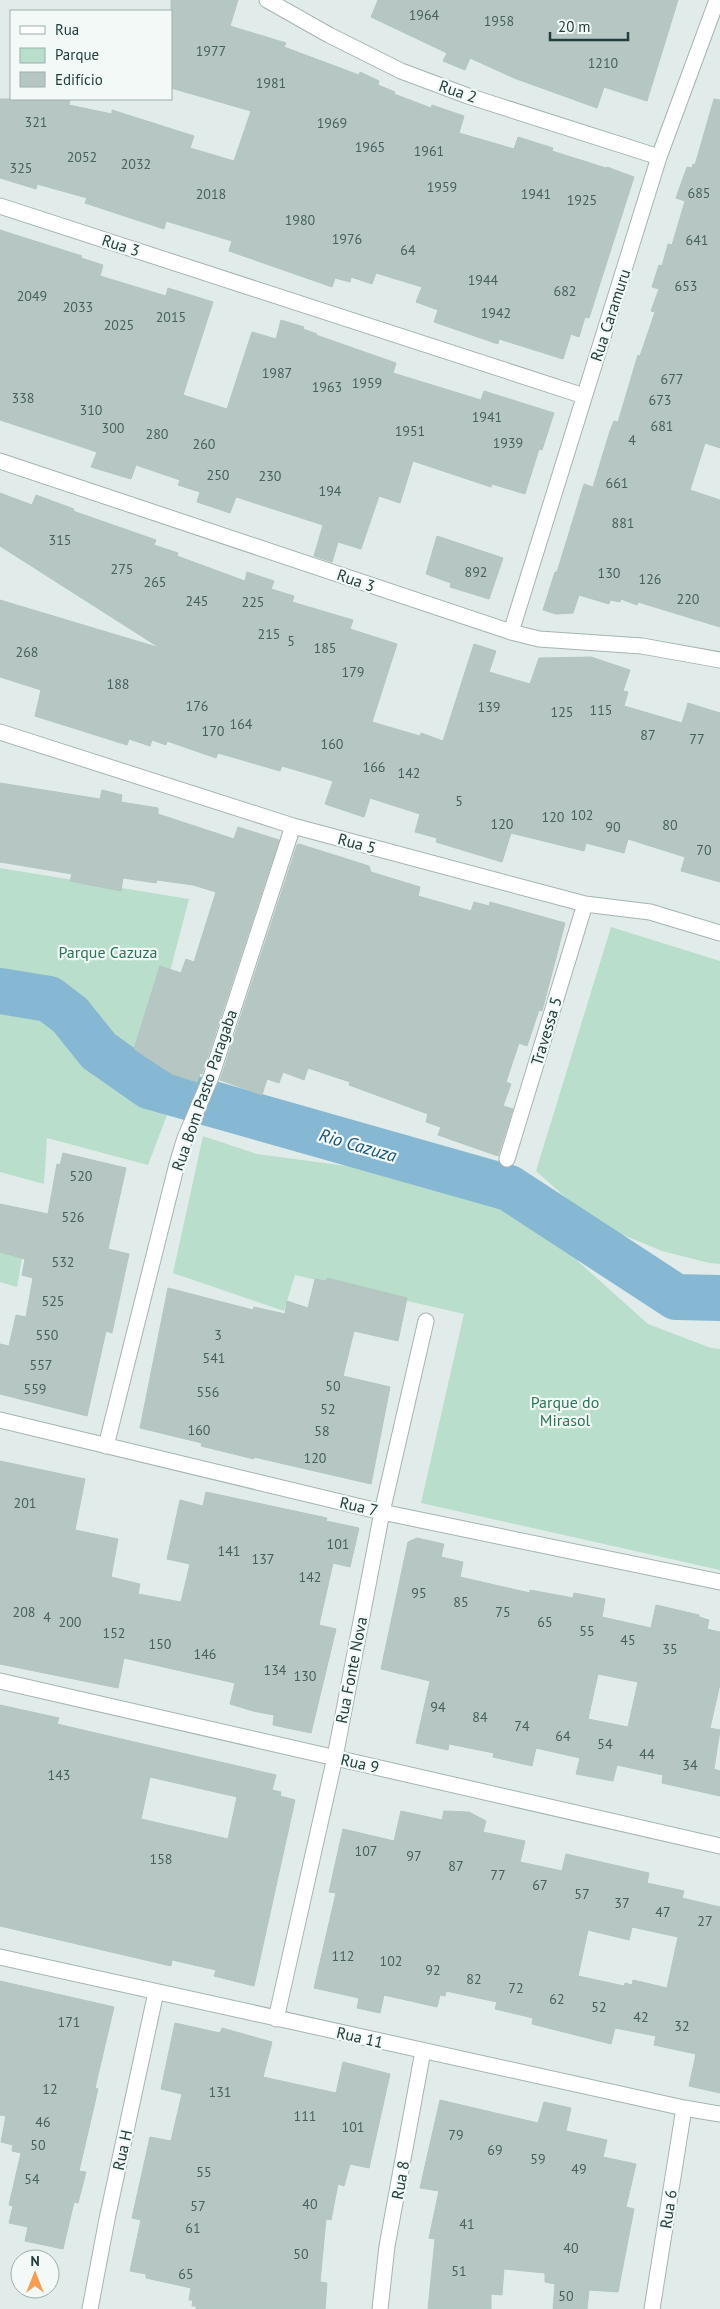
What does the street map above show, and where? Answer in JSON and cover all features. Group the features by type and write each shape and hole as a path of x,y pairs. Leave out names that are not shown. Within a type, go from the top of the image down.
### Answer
{"street":[{"name":"Rua 2","path":"266,0 401,71 477,98 660,157"},
{"name":"Rua Caramuru","path":"511,632 660,157 717,0"},
{"name":"Rua 3","path":"0,206 584,396"},
{"name":"Rua 3","path":"0,461 511,632 538,639 642,646 720,660"},
{"name":"Rua 5","path":"0,732 293,826 585,904 650,912 720,933"},
{"name":"Rua Bom Pasto Paragaba","path":"106,1446 185,1138 211,1077 293,826"},
{"name":"Travessa 5","path":"507,1159 585,904"},
{"name":"Rua Fonte Nova","path":"276,2019 334,1757 382,1512 426,1321"},
{"name":"Rua 7","path":"0,1420 382,1512 720,1582"},
{"name":"Rua 9","path":"0,1680 720,1846"},
{"name":"Rua 11","path":"0,1957 684,2108 720,2114"},
{"name":"Rua H","path":"90,2309 107,2219 156,1992"},
{"name":"Rua 8","path":"380,2309 388,2246 423,2051"},
{"name":"Rua 6","path":"652,2309 684,2108"}],"green space":[{"name":"Parque Cazuza","path":"0,868 189,899 148,1056 51,994 0,985"},
{"path":"611,927 720,961 720,1264 662,1251 594,1223 536,1171"},
{"path":"0,1002 21,1005 122,1055 172,1102 148,1165 47,1138 44,1184 0,1172"},
{"name":"Parque do Mirasol","path":"203,1136 257,1154 369,1169 502,1209 561,1246 648,1324 711,1348 720,1349 720,1570 421,1503 464,1314 295,1275 284,1311 173,1273"},
{"path":"0,1248 23,1253 17,1287 0,1282"}],"building":[{"path":"171,0 238,0 230,26 286,43 284,47 359,75 360,72 379,81 378,85 395,92 394,94 431,108 432,105 464,116 459,133 514,149 518,137 553,148 552,151 634,177 589,318 585,317 579,337 571,334 563,359 499,339 498,344 434,322 438,310 416,302 422,287 376,273 372,284 351,277 350,282 335,278 332,287 229,251 232,241 166,221 164,229 85,203 87,198 37,184 36,189 0,178 0,99 70,100 69,105 112,114 112,110 194,136 190,148 234,161 251,111 172,88"},
{"path":"378,0 678,0 647,101 604,87 597,108 514,78 470,58 465,70 443,61 447,53 371,17"},
{"path":"714,99 720,100 720,448 705,443 690,490 720,500 720,627 638,602 637,605 621,599 620,602 610,600 609,604 579,595 573,613 556,614 543,610 555,572 557,572 584,484 593,487 610,431 614,421 618,422 638,355 640,356 655,312 651,311 659,289 652,287 659,265 662,266 668,244 672,245 685,201 676,198 687,167 692,168 693,164 695,165"},
{"path":"0,230 82,256 81,258 103,265 100,276 166,296 168,288 213,302 183,395 227,409 252,332 276,339 281,320 304,327 303,329 316,335 396,363 393,373 481,400 484,391 554,413 542,450 539,449 525,494 492,484 491,487 413,461 400,503 379,496 361,549 338,542 332,562 314,556 323,525 236,497 230,513 197,502 200,492 178,485 180,480 136,465 131,479 91,467 97,452 0,420"},
{"path":"0,493 32,505 36,495 74,509 73,511 156,540 154,545 178,553 177,556 245,581 247,572 274,581 271,589 294,596 292,602 353,620 350,629 397,644 372,722 420,736 421,733 443,741 474,644 496,651 489,672 530,684 539,658 591,657 630,670 623,691 628,692 624,706 682,723 688,703 720,713 720,882 681,871 685,857 628,839 624,853 586,843 584,851 511,833 502,862 436,842 437,838 415,832 420,814 370,798 364,817 325,804 333,781 282,766 280,771 218,753 216,758 167,741 166,745 152,740 150,746 129,739 127,745 35,716 41,690 0,677 0,600 160,648 0,546"},
{"path":"437,536 503,558 489,599 450,587 451,583 426,574"},
{"path":"0,783 100,799 102,790 122,795 121,802 158,808 158,814 234,839 238,827 279,840 202,1074 200,1073 197,1082 172,1074 134,1049 160,966 181,973 186,959 194,962 216,892 193,885 157,880 156,883 123,878 121,891 70,881 72,874 0,862"},
{"path":"299,844 369,866 371,872 420,887 418,896 471,911 474,902 489,906 490,902 565,923 542,1011 539,1010 527,1046 519,1043 506,1082 511,1084 503,1106 513,1109 498,1156 438,1135 441,1127 426,1122 428,1114 349,1085 350,1082 308,1068 304,1080 283,1072 279,1083 267,1079 262,1095 220,1080 297,845"},
{"path":"63,1153 126,1168 108,1249 129,1254 112,1333 106,1331 87,1416 0,1394 0,1344 9,1346 16,1315 26,1317 33,1278 22,1275 25,1259 0,1252 0,1204 48,1214 57,1164 60,1165"},
{"path":"327,1278 407,1298 398,1341 354,1331 343,1376 390,1387 371,1484 254,1457 254,1459 201,1446 202,1443 140,1428 168,1288 253,1310 254,1307 285,1314 287,1301 308,1308 315,1279 326,1281"},
{"path":"0,1461 85,1479 75,1530 118,1539 111,1577 140,1584 138,1594 181,1602 190,1564 167,1559 180,1500 203,1506 206,1492 327,1518 326,1521 359,1528 350,1567 333,1563 319,1625 336,1629 311,1733 273,1725 274,1715 230,1704 235,1683 124,1658 118,1688 0,1664"},
{"path":"417,1538 444,1544 441,1557 463,1562 460,1577 530,1593 530,1590 573,1598 574,1593 605,1599 602,1617 651,1628 656,1605 699,1615 699,1617 709,1620 707,1629 720,1632 720,1684 710,1728 720,1730 714,1769 720,1771 720,1796 662,1783 663,1775 617,1765 613,1781 576,1774 580,1758 536,1748 532,1766 493,1757 494,1753 449,1744 448,1750 416,1743 430,1681 381,1669 408,1542","holes":["598,1674 638,1682 628,1727 588,1719"]},
{"path":"0,1705 59,1718 57,1724 276,1775 272,1790 281,1792 280,1796 295,1800 254,1986 214,1976 216,1970 172,1960 171,1966 0,1926","holes":["150,1777 237,1797 228,1839 141,1819"]},
{"path":"401,1811 442,1820 444,1811 469,1812 486,1821 483,1832 525,1841 520,1862 562,1871 566,1854 649,1873 647,1883 684,1891 682,1898 720,1907 720,2093 689,2086 696,2054 654,2045 656,2036 615,2028 611,2044 532,2024 533,2018 495,2009 497,2002 446,1991 445,1996 440,1995 437,2007 384,1995 380,2013 357,2008 359,1998 314,1988 336,1893 329,1892 343,1829 394,1841","holes":["632,1927 678,1937 667,1988 633,1980 632,1985 625,1983 624,1986 578,1976 588,1930 629,1940"]},
{"path":"0,1981 114,2007 95,2088 98,2089 79,2171 86,2172 78,2203 74,2202 63,2249 25,2241 28,2227 9,2223 13,2206 9,2205 21,2153 12,2151 13,2145 1,2142 6,2116 0,2115"},
{"path":"175,2023 220,2033 222,2028 272,2042 263,2077 336,2093 343,2062 390,2074 369,2168 350,2164 344,2186 338,2184 331,2220 326,2219 320,2282 327,2283 325,2309 196,2309 196,2306 192,2306 193,2300 189,2300 191,2288 146,2278 146,2274 130,2271 141,2220 132,2218 150,2137 171,2141 182,2094 161,2089"},
{"path":"440,2100 538,2123 544,2102 571,2108 566,2131 607,2140 603,2157 636,2164 626,2207 634,2209 618,2292 589,2290 587,2309 553,2309 555,2284 545,2282 545,2273 504,2269 502,2295 491,2294 491,2309 428,2309 435,2239 429,2238 439,2191 420,2188"}],"waterway":[{"name":"Rio Cazuza","path":"0,991 49,999 70,1015 99,1051 149,1086 509,1188 676,1297 720,1298"}]}
